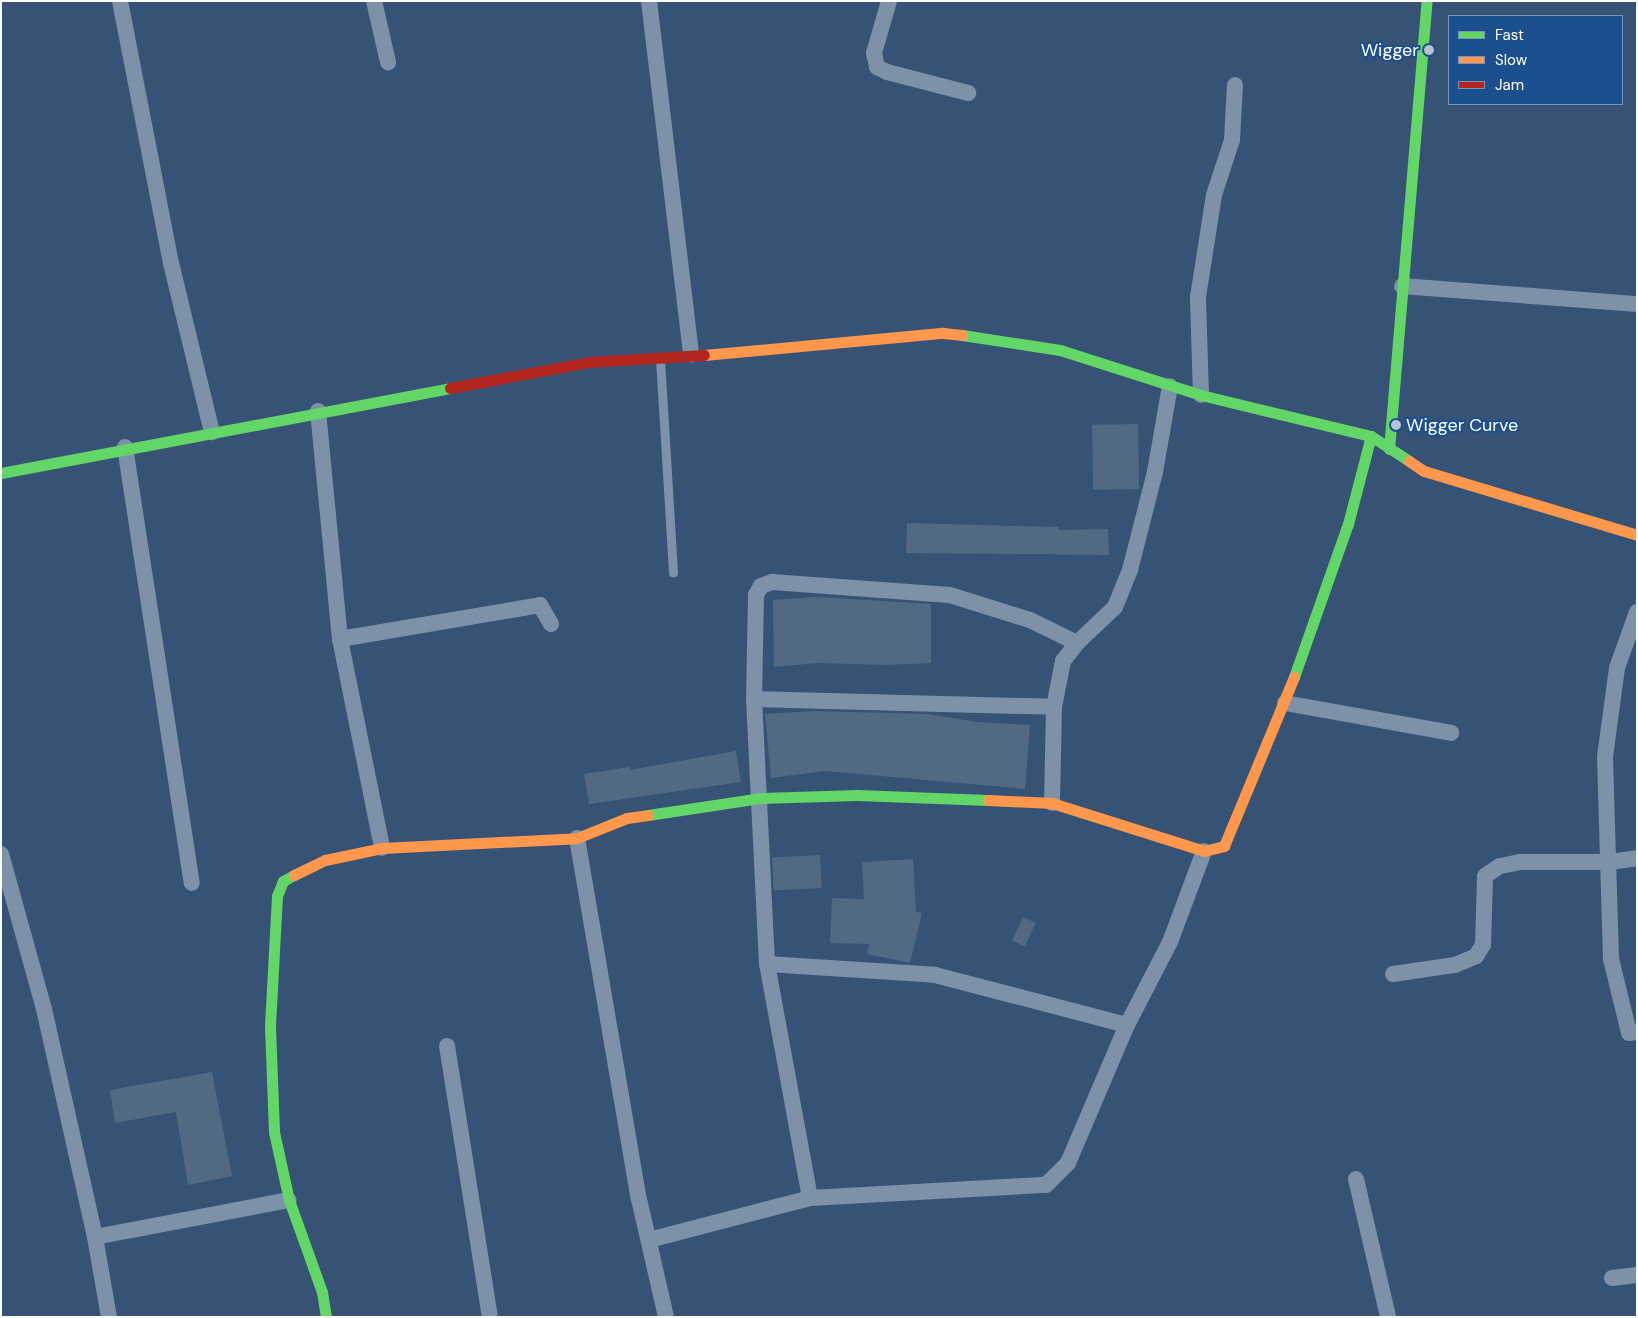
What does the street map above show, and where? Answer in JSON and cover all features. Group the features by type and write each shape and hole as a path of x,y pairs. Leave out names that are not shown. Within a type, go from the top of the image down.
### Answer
{"street":[{"path":"120,1 169,253 212,432"},
{"path":"374,1 388,62"},
{"path":"648,1 690,355"},
{"path":"890,1 874,53 877,67 886,72 968,93"},
{"path":"1389,449 1427,1"},
{"path":"1201,395 1198,297 1214,195 1232,140 1235,85"},
{"path":"1402,286 1637,304"},
{"path":"1,473 125,447 589,362 660,359 943,333 988,336 1060,350 1201,395 1371,436 1424,471 1637,535"},
{"path":"1052,803 1054,707 1063,661 1077,643 1096,629 1116,607 1130,570 1155,472 1170,386"},
{"path":"318,411 340,638 382,848"},
{"path":"326,1317 322,1292 289,1200 274,1132 270,1092 270,1027 277,896 282,881 302,869 325,860 382,848 577,838 627,818 760,798 857,795 1052,803 1204,851 1224,846 1285,703 1348,524 1371,436"},
{"path":"125,447 192,883"},
{"path":"810,1198 767,964 754,699 756,595 761,586 772,582 950,595 1030,620 1077,643"},
{"path":"340,638 540,605 551,624"},
{"path":"1637,612 1617,668 1606,757 1611,959 1629,1033 1637,1032"},
{"path":"754,699 1054,707"},
{"path":"1285,703 1451,733"},
{"path":"577,838 638,1189 666,1317"},
{"path":"649,1240 810,1198 1046,1184 1068,1163 1127,1025 1170,942 1204,851"},
{"path":"1,854 44,1009 95,1236 109,1317"},
{"path":"1393,974 1455,965 1476,956 1484,945 1485,876 1500,866 1520,862 1610,862 1637,858"},
{"path":"767,964 935,975 1127,1025"},
{"path":"447,1046 490,1317"},
{"path":"1356,1179 1388,1317"},
{"path":"95,1236 289,1200"},
{"path":"1612,1278 1637,1274"}],"lane":[{"path":"660,359 673,573"}],"building":[{"path":"1138,424 1139,489 1093,490 1092,425"},
{"path":"907,523 1058,527 1059,530 1108,529 1109,555 906,553"},
{"path":"818,597 931,604 931,663 886,665 818,663 774,667 773,600"},
{"path":"814,711 927,714 977,722 1030,725 1025,789 825,771 771,778 765,714"},
{"path":"736,751 741,782 589,804 584,774 630,767 630,770"},
{"path":"820,855 822,888 774,890 772,858"},
{"path":"913,859 916,912 922,913 910,963 867,954 869,944 830,943 832,898 864,899 862,862"},
{"path":"1023,917 1036,923 1025,946 1012,941"},
{"path":"212,1072 232,1176 188,1185 176,1112 115,1123 110,1090"}],"traffic: fast":[{"path":"1389,449 1427,1"},
{"path":"962,335 1060,350 1201,395 1371,436 1409,461"},
{"path":"1,473 450,388"},
{"path":"1294,677 1348,524 1371,436"},
{"path":"648,815 760,798 857,795 988,800"},
{"path":"294,875 283,881 277,896 270,1027 274,1132 289,1200 322,1292 326,1317"}],"traffic: slow":[{"path":"704,355 943,333 962,335"},
{"path":"1409,461 1424,471 1637,535"},
{"path":"988,800 1052,803 1204,851 1224,846 1294,677"},
{"path":"294,875 325,860 382,848 577,838 627,818 648,815"}],"traffic: jam":[{"path":"450,388 589,362 704,355"}],"place":[{"name":"Wigger","path":"1429,50"},
{"name":"Wigger Curve","path":"1396,425"}]}
